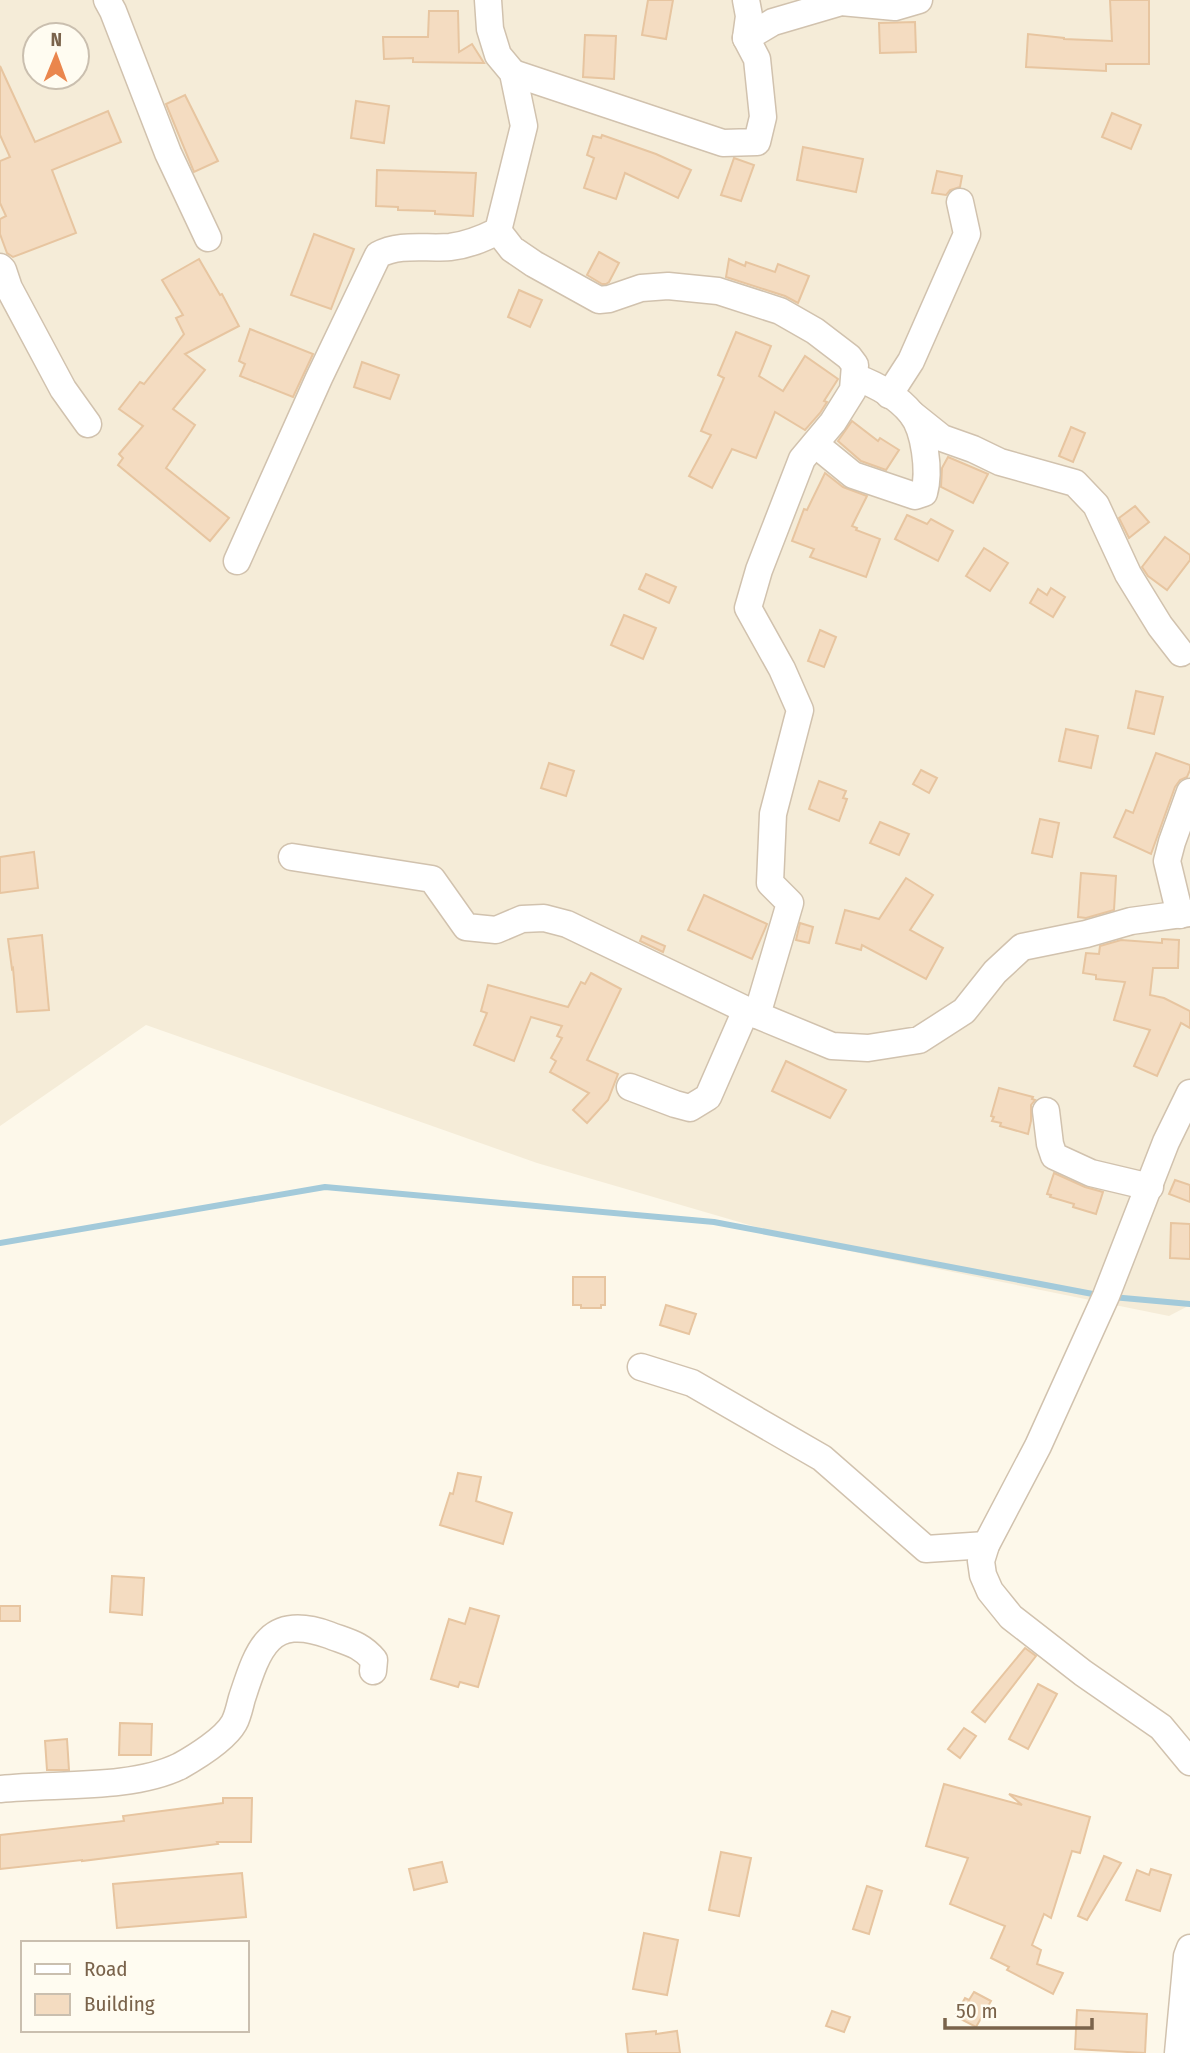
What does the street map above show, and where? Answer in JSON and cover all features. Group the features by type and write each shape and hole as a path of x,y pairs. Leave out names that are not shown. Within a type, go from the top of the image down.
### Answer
{"street":[{"path":"107,0 168,153 208,238"},
{"path":"237,561 377,255 390,248 451,247 479,242 498,231 524,126 513,73 498,55 490,29 488,0"},
{"path":"513,73 723,143 757,142 763,117 757,59 746,38 749,16 746,0"},
{"path":"746,38 773,22 841,2 895,7 919,0"},
{"path":"889,395 911,361 967,234 960,202"},
{"path":"498,231 512,249 523,257 599,300 641,288 668,286 718,291 780,311 815,331 849,357 855,365 853,390 833,422 802,459 759,570 748,608 782,669 800,709 773,814 770,883 790,903 751,1013 708,1097 690,1108 630,1087"},
{"path":"0,267 63,389 88,424"},
{"path":"855,377 878,385 942,439 973,449 1000,462 1075,483 1096,505 1128,574 1160,626 1181,653"},
{"path":"815,444 853,475 915,496 924,493 928,481 925,445 912,414"},
{"path":"292,857 432,879 466,927 496,930 522,919 544,918 567,924 751,1013 832,1046 869,1048 919,1040 964,1011 995,972 1022,947 1086,934 1131,921 1185,914 1167,861 1190,792"},
{"path":"1190,1093 1166,1142 1106,1296 1038,1446 986,1545 981,1560 983,1575 990,1591 1011,1617 1083,1673 1161,1727 1190,1762"},
{"path":"1046,1111 1054,1156 1091,1174 1150,1186"},
{"path":"640,1367 692,1383 822,1458 926,1549 986,1545"},
{"path":"0,1789 141,1779 179,1766 213,1745 234,1723 261,1648 278,1631 290,1628 323,1633 365,1649 374,1660 373,1671"},
{"path":"1178,2053 1190,1948"}],"shaded area":[{"path":"0,0 1190,0 1190,1305 1169,1316 815,1244 537,1163 146,1025 0,1126"}],"building":[{"path":"648,0 673,0 666,39 642,35"},
{"path":"1110,0 1149,0 1149,64 1106,64 1106,71 1026,67 1028,34 1112,41"},
{"path":"429,11 458,11 459,52 472,44 484,63 413,62 413,58 384,59 383,37 428,37"},
{"path":"915,22 916,52 880,53 879,23"},
{"path":"585,35 616,36 614,79 583,77"},
{"path":"0,66 35,142 108,111 121,142 52,170 76,233 13,257 7,253 0,234 0,219 6,216 0,203 0,161 10,157 0,135"},
{"path":"185,95 218,161 194,172 166,104"},
{"path":"356,101 389,106 384,143 351,138"},
{"path":"1112,113 1141,125 1131,149 1102,137"},
{"path":"602,135 691,170 678,198 625,173 616,199 584,188 594,158 587,155 593,136 601,138"},
{"path":"803,147 863,159 856,192 797,180"},
{"path":"734,158 754,165 741,201 721,195"},
{"path":"377,170 476,173 473,216 376,206"},
{"path":"937,171 962,176 960,187 950,190 946,195 932,193"},
{"path":"314,234 354,249 331,309 291,295"},
{"path":"599,252 619,263 606,284 587,275"},
{"path":"199,259 239,326 185,354 205,370 173,409 195,425 166,468 229,518 210,541 118,465 123,458 119,454 143,426 119,409 140,382 144,384 184,334 176,318 183,315 162,280"},
{"path":"729,259 745,266 746,262 775,272 778,264 809,276 798,303 785,296 726,277"},
{"path":"519,290 542,300 530,327 508,317"},
{"path":"250,329 313,354 293,397 240,376 245,364 239,361"},
{"path":"736,332 771,346 759,376 783,391 805,356 838,379 820,413 805,430 775,412 756,458 732,449 712,488 689,476 711,435 701,431 724,378 718,375"},
{"path":"362,362 399,375 390,399 354,387"},
{"path":"852,421 878,441 880,438 899,450 886,470 861,461 838,441"},
{"path":"1071,427 1085,433 1073,462 1059,456"},
{"path":"948,457 988,474 973,503 941,487 942,468"},
{"path":"825,473 843,487 867,496 852,526 880,539 866,577 810,557 814,549 792,541 804,509 807,510"},
{"path":"1135,506 1149,522 1129,538 1119,518"},
{"path":"907,515 927,524 931,519 953,531 938,561 895,539"},
{"path":"1165,537 1190,555 1190,560 1167,590 1148,576 1142,567"},
{"path":"984,548 1008,563 990,591 966,576"},
{"path":"646,574 676,587 669,603 639,589"},
{"path":"1051,588 1065,597 1053,617 1030,603 1038,589 1047,595"},
{"path":"624,615 656,628 643,659 611,645"},
{"path":"820,630 836,637 824,667 808,661"},
{"path":"1136,691 1163,697 1154,734 1128,728"},
{"path":"1066,729 1098,736 1091,768 1059,761"},
{"path":"1156,753 1190,765 1190,770 1187,777 1180,780 1175,787 1151,854 1114,837 1126,810 1133,813"},
{"path":"549,763 574,771 566,796 541,788"},
{"path":"921,770 937,778 929,793 913,784"},
{"path":"819,781 846,791 843,798 847,799 839,821 809,809"},
{"path":"1040,819 1059,823 1052,857 1032,853"},
{"path":"880,822 909,834 899,855 870,843"},
{"path":"34,852 38,888 0,893 0,857"},
{"path":"1081,873 1116,876 1114,910 1086,918 1078,917"},
{"path":"906,878 933,895 910,930 943,948 926,979 862,945 861,950 836,943 845,910 879,919"},
{"path":"704,895 767,924 752,959 688,930"},
{"path":"800,923 813,927 809,943 796,940"},
{"path":"42,935 49,1010 17,1012 8,939"},
{"path":"642,936 665,946 663,952 640,941"},
{"path":"1162,939 1179,940 1178,968 1153,968 1150,995 1164,998 1190,1011 1190,1028 1181,1023 1157,1076 1134,1066 1150,1030 1114,1020 1125,982 1096,979 1096,975 1083,973 1086,953 1099,954 1100,946 1121,940 1162,943"},
{"path":"591,973 621,989 587,1060 618,1074 608,1100 587,1123 573,1110 589,1093 550,1072 556,1061 551,1058 562,1038 557,1036 562,1026 531,1017 514,1061 474,1045 487,1013 481,1011 488,985 568,1007 581,982 585,984"},
{"path":"786,1061 846,1090 830,1118 772,1091"},
{"path":"999,1088 1033,1097 1035,1100 1031,1105 1028,1134 992,1121"},
{"path":"1054,1173 1103,1192 1096,1214 1050,1197 1051,1195 1047,1194"},
{"path":"1175,1180 1190,1185 1190,1202 1169,1194"},
{"path":"1171,1223 1190,1224 1190,1259 1170,1258"},
{"path":"573,1277 605,1277 605,1305 601,1305 601,1308 581,1308 581,1305 573,1305"},
{"path":"666,1305 696,1314 689,1334 660,1325"},
{"path":"458,1473 481,1477 476,1501 512,1513 503,1544 440,1525 450,1493 453,1494"},
{"path":"112,1576 144,1578 142,1615 110,1612"},
{"path":"0,1606 20,1606 20,1621 0,1621"},
{"path":"470,1608 499,1616 478,1687 460,1682 458,1687 431,1679 449,1619 465,1624"},
{"path":"1025,1648 1036,1656 985,1722 972,1712"},
{"path":"1038,1684 1057,1694 1028,1749 1009,1739"},
{"path":"120,1723 152,1724 151,1755 119,1755"},
{"path":"964,1728 976,1736 960,1758 948,1749"},
{"path":"67,1739 69,1770 47,1770 45,1741"},
{"path":"944,1784 1022,1805 1009,1794 1090,1817 1080,1853 1072,1851 1051,1918 1044,1914 1032,1945 1041,1950 1037,1964 1063,1973 1053,1994 1007,1970 1009,1967 991,1958 1005,1926 950,1904 968,1858 926,1846"},
{"path":"223,1798 252,1798 251,1842 217,1842 218,1844 0,1869 0,1835 124,1821 123,1816 223,1803"},
{"path":"721,1852 751,1858 739,1916 709,1910"},
{"path":"1104,1856 1121,1863 1087,1920 1078,1916"},
{"path":"442,1862 447,1882 414,1890 409,1869"},
{"path":"1151,1869 1171,1875 1160,1911 1126,1900 1137,1870 1149,1875"},
{"path":"242,1873 246,1917 117,1928 113,1884"},
{"path":"867,1886 882,1891 869,1934 853,1929"},
{"path":"644,1933 678,1940 667,1995 633,1989"},
{"path":"974,1992 991,2001 976,2027 955,2016 965,1998 969,2000"},
{"path":"1077,2010 1147,2014 1145,2053 1075,2049"},
{"path":"832,2011 850,2017 844,2032 826,2026"},
{"path":"656,2031 656,2034 677,2031 680,2053 628,2053 626,2034"}],"waterway":[{"path":"0,1243 325,1187 714,1222 1098,1295"},
{"path":"1112,1297 1190,1304"}]}
